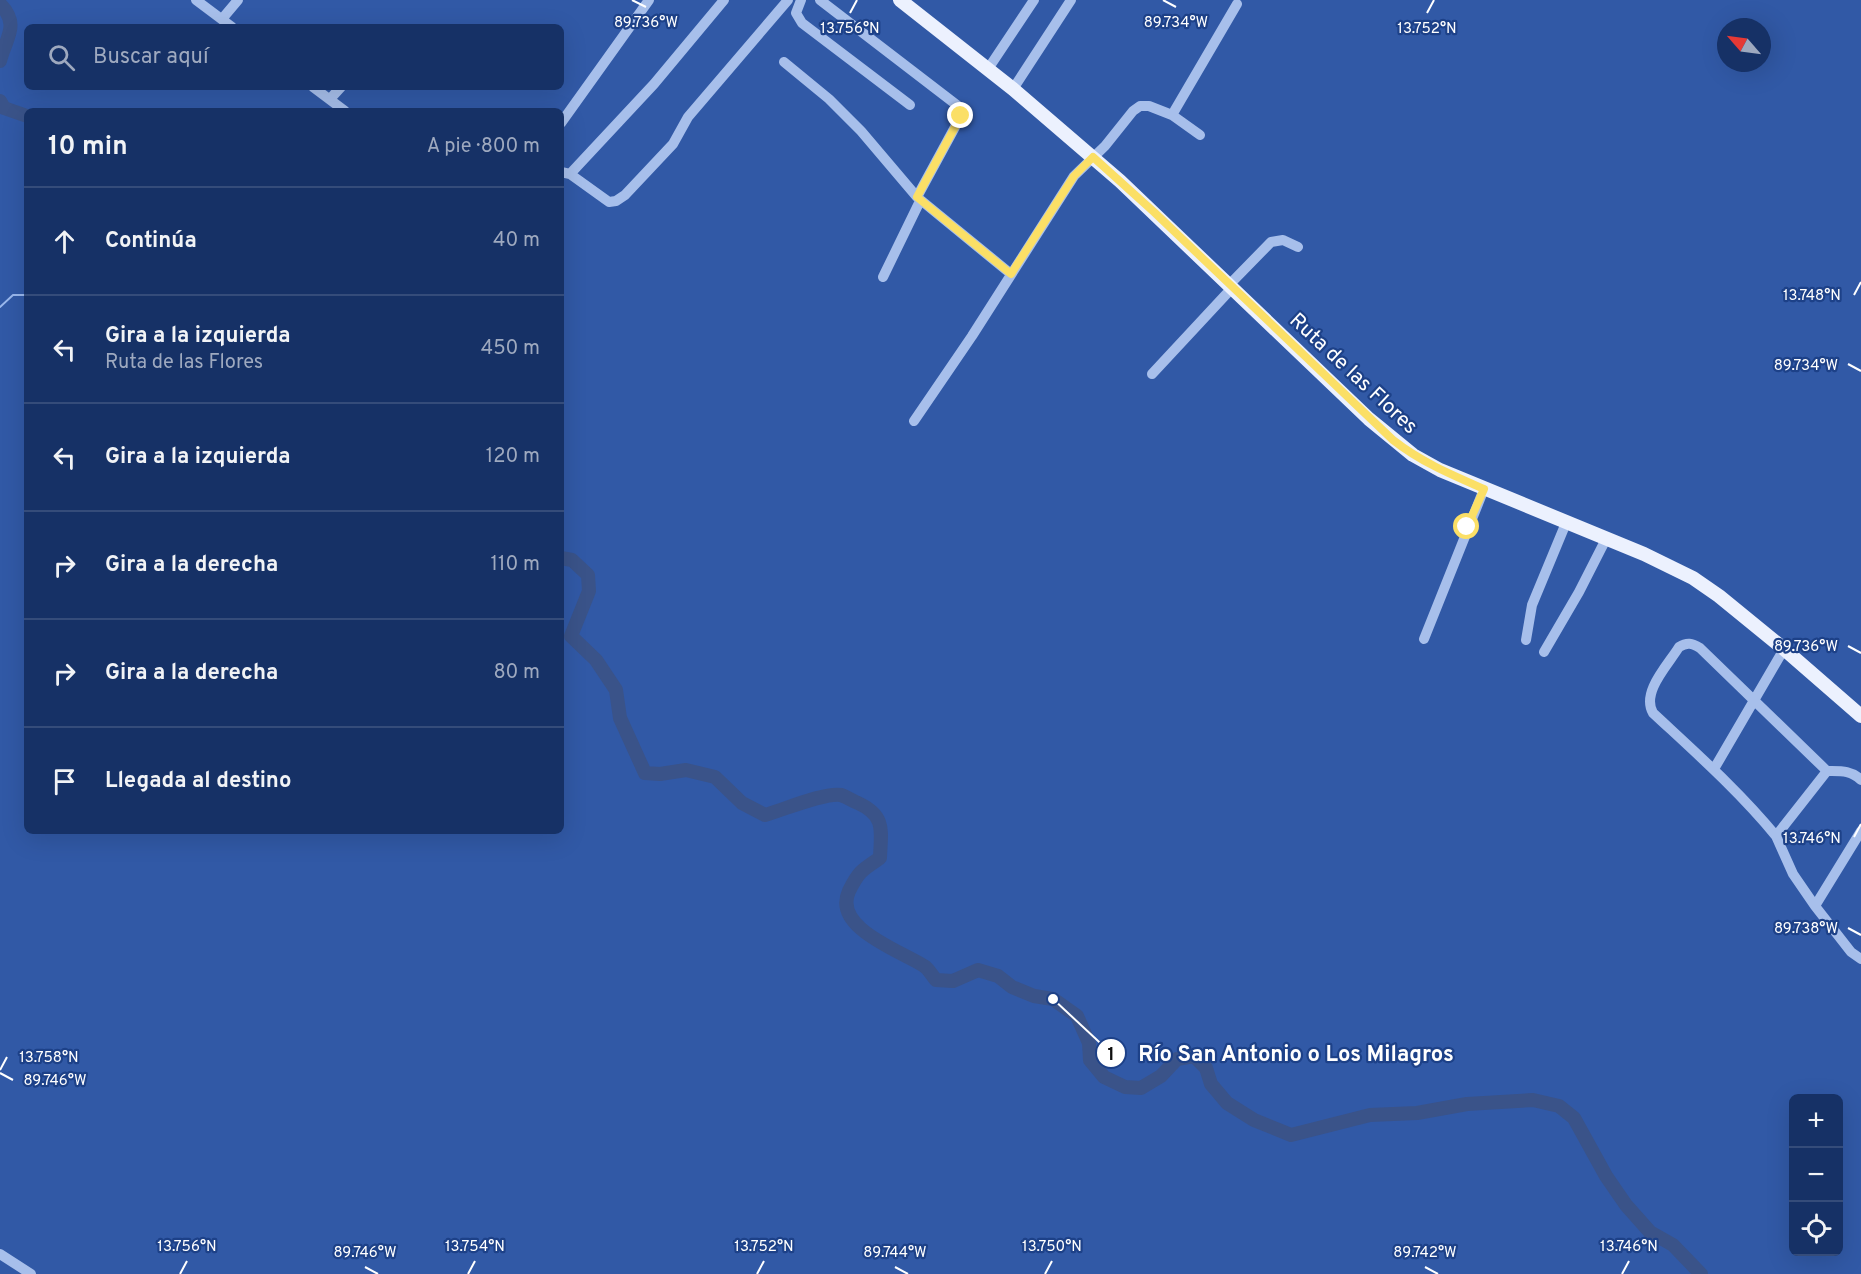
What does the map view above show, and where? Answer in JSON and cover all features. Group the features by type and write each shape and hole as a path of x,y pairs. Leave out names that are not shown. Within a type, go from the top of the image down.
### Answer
{"main road":[{"name":"Ruta de las Flores","path":"900,0 1013,89 1093,157 1154,212 1230,287 1393,440 1413,455 1440,470 1606,538 1693,578 1719,596 1784,649 1861,716"}],"street":[{"path":"196,0 228,24"},
{"path":"222,19 238,0"},
{"path":"724,0 654,84 565,173 609,202 616,201 625,195 673,144 688,117 788,0"},
{"path":"801,0 796,14 802,23 910,105"},
{"path":"820,0 962,109 961,116 883,277"},
{"path":"988,69 1034,0"},
{"path":"1013,89 1071,0"},
{"path":"564,119 643,2"},
{"path":"1172,115 1237,4"},
{"path":"784,62 829,99 861,131 919,199 1011,274"},
{"path":"317,90 341,108"},
{"path":"330,99 338,90"},
{"path":"914,421 972,336 1074,176 1133,111 1140,106 1149,106 1172,115 1200,135"},
{"path":"1152,374 1270,242 1283,240 1298,247"},
{"path":"1424,639 1484,489"},
{"path":"1526,640 1532,605 1566,523"},
{"path":"1544,652 1579,592 1606,538"},
{"path":"1861,780 1855,774 1844,771 1827,771 1700,648 1693,644 1686,643 1679,647 1652,689 1649,706 1653,713 1714,769 1776,836 1793,874 1815,906 1851,952 1861,959"},
{"path":"1714,769 1784,649"},
{"path":"1776,836 1827,771"},
{"path":"1815,906 1861,831"},
{"path":"0,1254 31,1274"}],"shaded area":[{"path":"0,0 1861,0 1861,1274 0,1274"}],"waterway":[{"path":"0,4 10,19 11,25 0,61"},
{"path":"0,101 4,108 24,115"},
{"path":"0,307 13,295 24,295"},
{"path":"564,559 572,560 588,575 589,591 571,636 596,660 616,690 620,718 645,773 660,774 686,770 715,777 742,803 765,815 834,795 841,795 867,808 878,819 880,825 880,858 861,872 849,891 846,904 850,916 872,937 926,967 936,980 953,981 978,970 998,976 1012,987 1034,996 1053,999 1077,1016 1089,1043 1090,1060 1104,1077 1125,1087 1141,1088 1161,1076 1177,1059 1194,1056 1206,1068 1211,1084 1227,1103 1254,1120 1291,1135 1370,1115 1417,1113 1467,1104 1533,1100 1559,1106 1574,1118 1606,1176 1626,1205 1650,1232 1673,1245 1701,1274"}],"place":[{"name":"Río San Antonio o Los Milagros","path":"1053,999"}],"route":[{"path":"961,116 917,197 932,211 1011,274 1074,176 1093,157 1154,212 1393,440 1413,455 1440,470 1484,489 1467,527"}]}
